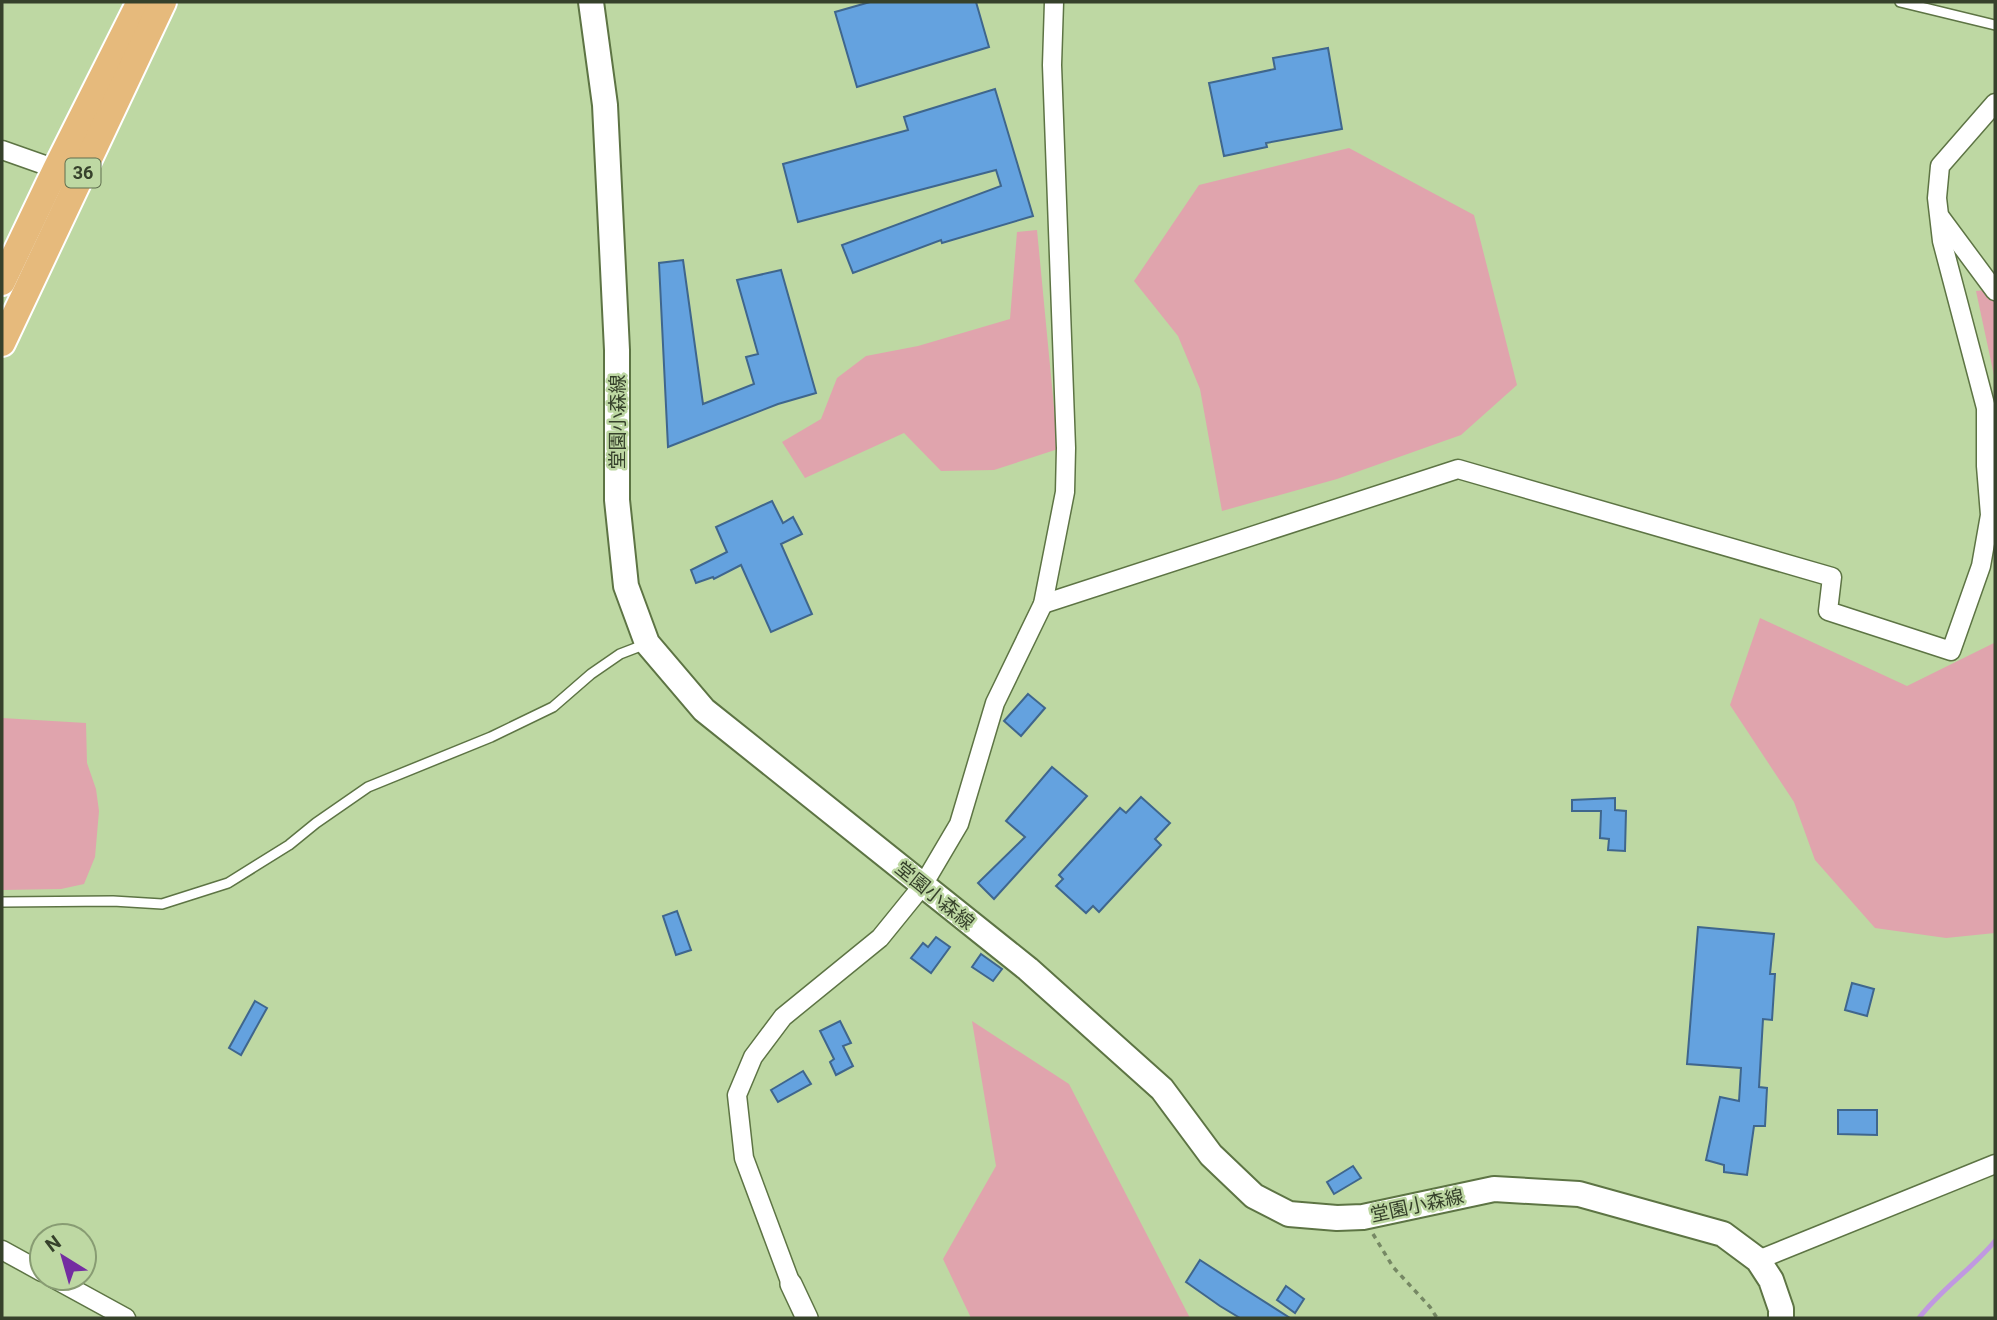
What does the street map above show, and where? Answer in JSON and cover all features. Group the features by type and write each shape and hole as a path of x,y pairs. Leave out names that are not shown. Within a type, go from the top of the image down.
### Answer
{"main road":[{"name":"36","path":"2,282 140,2"},
{"name":"36","path":"2,343 163,2"},
{"name":"堂園小森線","path":"591,2 605,105 617,350 617,500 626,586 647,643 704,710 1028,969 1162,1089 1211,1154 1254,1196 1289,1214 1363,1217 1494,1189 1578,1194 1723,1234 1758,1260 1771,1280 1781,1309 1781,1318"}],"street":[{"path":"807,1318 791,1284 744,1158 737,1096 753,1057 783,1017 880,938 923,885 959,824 995,703 1043,604 1065,492 1066,448 1052,65 1054,2"},
{"path":"1043,604 1458,469 1832,577 1828,611 1951,652 1981,566 1990,515 1986,466 1986,408 1942,241 1937,198 1940,166 1995,103"},
{"path":"2,150 56,169"},
{"path":"1941,218 1995,291"},
{"path":"1758,1260 1995,1164"},
{"path":"2,1250 28,1264"},
{"path":"79,1292 127,1318"}],"lane":[{"path":"1900,2 1995,25"},
{"path":"2,902 113,901 162,904 228,883 289,845 316,822 368,786 491,737 553,707 591,674 620,654 647,643"}],"path":[{"path":"1363,1217 1393,1267 1437,1318"}],"shaded area":[{"path":"1349,148 1474,215 1517,385 1461,435 1337,479 1222,511 1200,389 1178,336 1134,281 1199,185"},
{"path":"1037,230 1058,449 994,470 941,471 904,433 805,478 782,442 821,419 837,378 866,356 918,346 1010,319 1017,232"},
{"path":"1995,289 1995,380 1976,291"},
{"path":"1760,618 1907,686 1994,643 1995,637 1995,933 1946,938 1875,928 1815,860 1794,802 1730,705"},
{"path":"2,718 86,723 87,763 96,789 99,811 95,857 84,884 61,889 2,890"},
{"path":"972,1021 1069,1084 1190,1318 971,1318 943,1259 996,1166"}],"building":[{"path":"870,2 976,2 989,47 857,87 835,12"},
{"path":"1328,48 1342,129 1266,143 1267,147 1224,156 1209,83 1275,69 1273,58"},
{"path":"995,89 1033,216 942,243 941,240 853,273 842,245 1001,186 996,170 798,222 783,164 908,130 904,117"},
{"path":"683,260 703,404 754,384 746,357 758,354 737,280 781,270 816,393 778,404 668,447 659,263"},
{"path":"772,501 783,523 793,517 802,534 781,544 812,614 771,632 741,565 714,579 713,577 696,583 691,570 727,552 716,527"},
{"path":"1028,694 1045,708 1021,736 1004,721"},
{"path":"1052,767 1087,796 994,899 978,883 1025,837 1006,821"},
{"path":"1141,797 1170,823 1155,839 1161,845 1099,912 1093,906 1086,913 1056,886 1063,879 1059,875 1120,808 1126,813"},
{"path":"1615,798 1615,810 1626,811 1625,851 1608,850 1609,839 1600,838 1601,811 1572,811 1572,800"},
{"path":"677,911 691,950 676,955 663,916"},
{"path":"1698,927 1774,934 1770,974 1775,974 1772,1020 1763,1019 1759,1087 1767,1088 1765,1126 1754,1126 1747,1175 1724,1172 1724,1165 1706,1160 1720,1097 1739,1101 1741,1068 1687,1064"},
{"path":"936,937 950,947 931,973 911,958 923,943 928,947"},
{"path":"981,954 1002,969 993,981 972,967"},
{"path":"1852,983 1874,989 1867,1016 1845,1010"},
{"path":"255,1001 267,1008 241,1055 229,1048"},
{"path":"840,1021 851,1043 843,1046 853,1066 836,1075 830,1062 834,1059 820,1031"},
{"path":"803,1071 811,1084 778,1102 771,1090"},
{"path":"1838,1110 1877,1110 1877,1135 1838,1134"},
{"path":"1353,1166 1361,1178 1334,1194 1327,1182"},
{"path":"1200,1260 1290,1318 1240,1318 1220,1306 1186,1282"},
{"path":"1286,1286 1304,1299 1295,1313 1277,1300"}],"waterway":[{"path":"1919,1318 1995,1241"}]}
